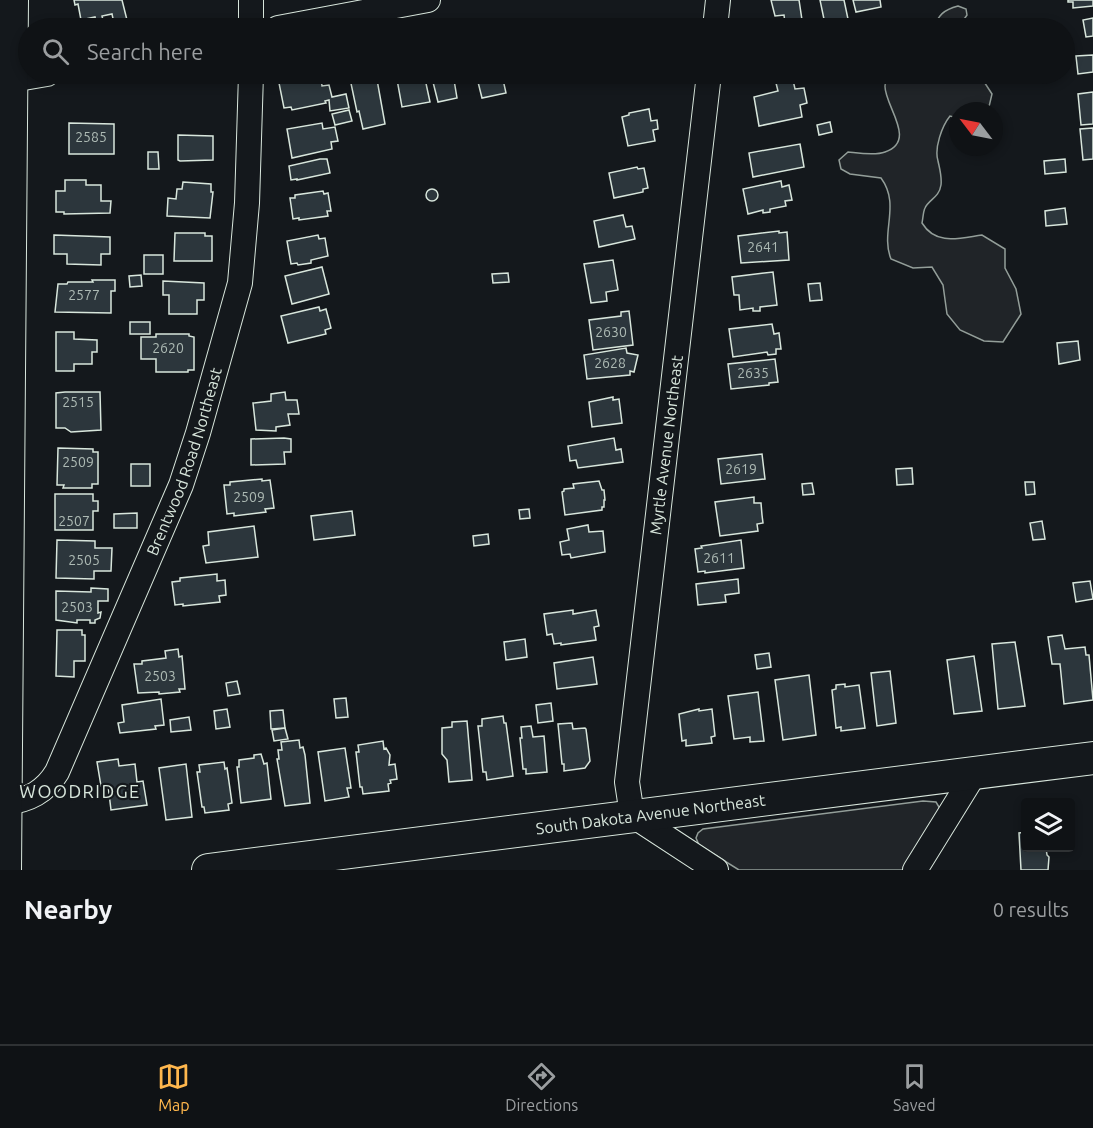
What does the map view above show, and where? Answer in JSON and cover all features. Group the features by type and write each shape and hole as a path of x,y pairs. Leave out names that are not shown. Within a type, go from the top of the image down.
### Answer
{"main road":[{"path":"5,870 6,81 12,0"},
{"name":"South Dakota Avenue Northeast","path":"208,870 1093,758"}],"street":[{"path":"251,0 251,18"},
{"path":"332,18 428,0"},
{"path":"716,18 718,0"},
{"name":"Brentwood Road Northeast","path":"6,803 20,801 34,795 47,786 57,772 181,484 198,433 240,283 247,203 251,84"},
{"name":"Myrtle Avenue Northeast","path":"632,816 627,782 708,84"},
{"path":"915,870 975,772"},
{"path":"632,816 716,870"}],"shaded area":[{"path":"958,6 966,9 967,15 965,18 939,18 949,9"},
{"path":"885,84 986,84 992,94 990,102 949,102 949,118 944,125 937,150 941,185 938,193 925,208 922,223 934,235 941,238 957,239 982,235 1005,249 1005,268 1016,289 1021,314 1003,342 984,341 960,330 947,314 943,285 932,267 913,268 891,259 888,249 890,208 887,188 881,178 850,174 841,169 839,160 848,152 881,153 894,147 899,140 897,122 886,94"},
{"path":"923,801 936,802 940,813 904,870 739,870 699,845 696,838 703,829"}],"building":[{"path":"74,0 122,0 126,18 113,18 112,14 102,16 102,18 81,18 78,4 75,5"},
{"path":"771,0 799,0 802,18 775,16"},
{"path":"820,0 844,0 848,18 824,18"},
{"path":"853,0 880,0 881,7 856,12"},
{"path":"1068,0 1093,0 1093,6 1073,8 1073,2 1068,2"},
{"path":"1093,18 1093,36 1086,37 1083,20"},
{"path":"1093,55 1093,72 1078,74 1076,56"},
{"path":"279,84 329,85 332,97 346,94 349,108 330,111 329,100 325,101 326,103 292,110 291,107 284,108"},
{"path":"351,84 378,84 385,124 363,129 359,111 357,112"},
{"path":"398,84 426,84 430,102 402,107"},
{"path":"434,84 455,84 457,98 438,102"},
{"path":"478,84 504,84 506,93 482,98"},
{"path":"776,84 794,84 795,89 804,88 807,103 800,105 802,117 759,126 754,97 778,91"},
{"path":"1093,92 1093,124 1081,125 1078,94"},
{"path":"649,109 651,121 657,120 658,129 653,130 655,141 628,146 622,117 629,113"},
{"path":"349,110 352,121 335,125 332,114"},
{"path":"830,122 832,132 819,135 817,125"},
{"path":"69,123 114,124 114,154 69,154"},
{"path":"322,123 323,129 335,127 338,141 331,142 332,149 292,158 287,129"},
{"path":"1093,128 1093,159 1083,160 1080,129"},
{"path":"178,135 213,136 213,160 178,160"},
{"path":"800,144 804,167 753,177 749,153"},
{"path":"148,152 158,152 159,169 148,169"},
{"path":"327,159 330,173 291,180 289,166"},
{"path":"1065,159 1066,172 1045,174 1044,161"},
{"path":"637,167 638,169 644,168 648,188 643,189 643,192 614,198 609,173"},
{"path":"65,180 86,180 86,185 101,185 101,201 111,201 110,213 64,214 64,212 56,212 56,191 65,191"},
{"path":"781,181 782,187 789,185 792,200 785,201 786,206 770,209 770,212 763,213 763,210 748,214 743,189"},
{"path":"183,182 211,184 211,192 213,192 210,218 167,216 168,198 176,199 177,189 182,189"},
{"path":"434,189 437,190 437,200 430,201 427,200 426,193 427,190"},
{"path":"323,191 324,194 328,193 331,211 327,211 328,216 293,219 290,198 295,198 295,195"},
{"path":"1065,208 1067,224 1046,226 1045,211"},
{"path":"623,215 626,227 632,226 635,239 599,247 594,221"},
{"path":"779,231 779,233 787,232 789,260 741,263 738,236"},
{"path":"175,233 205,233 205,236 212,236 212,261 174,261"},
{"path":"54,235 110,237 110,254 101,254 101,265 67,264 67,254 54,254"},
{"path":"318,235 319,239 325,238 328,256 311,260 311,263 291,264 287,241"},
{"path":"144,255 163,255 163,274 144,274"},
{"path":"613,260 618,290 606,292 607,301 591,303 584,264"},
{"path":"322,267 329,294 292,304 285,276"},
{"path":"773,272 777,305 760,307 760,311 753,311 753,308 740,310 739,295 734,295 732,277"},
{"path":"508,273 509,282 493,283 492,274"},
{"path":"141,275 142,286 130,287 129,276"},
{"path":"92,280 115,280 115,291 111,291 111,313 55,312 58,284 93,282"},
{"path":"163,281 204,283 204,300 197,300 197,314 169,314 169,295 163,295"},
{"path":"820,283 822,300 810,301 808,284"},
{"path":"319,307 320,311 326,309 331,328 325,330 326,334 288,343 281,316"},
{"path":"629,311 633,345 593,350 589,320 621,316 621,312"},
{"path":"130,322 150,322 150,334 130,334"},
{"path":"772,324 774,334 779,333 781,349 776,349 776,354 768,355 767,352 733,357 729,329"},
{"path":"56,332 74,332 74,339 97,340 97,352 92,352 92,364 74,364 74,371 56,371"},
{"path":"156,334 189,334 194,337 194,370 156,372 156,359 141,359 141,337 156,337"},
{"path":"1078,341 1080,360 1059,364 1057,343"},
{"path":"626,348 627,353 638,355 634,372 630,371 630,375 587,379 584,355"},
{"path":"775,359 778,382 731,389 728,364"},
{"path":"100,392 101,430 71,432 65,428 56,428 56,393"},
{"path":"285,392 286,400 297,400 299,414 288,414 290,425 276,427 276,431 256,430 253,403 271,401 271,394"},
{"path":"613,397 613,400 619,399 622,423 592,427 589,402"},
{"path":"614,438 616,450 621,449 623,462 578,468 576,460 570,461 568,446"},
{"path":"251,439 291,439 291,452 284,452 285,464 251,465"},
{"path":"58,448 93,449 93,452 98,452 98,484 92,484 92,488 63,488 64,485 57,485"},
{"path":"762,454 765,479 721,484 718,459"},
{"path":"131,464 150,464 150,486 131,486"},
{"path":"912,468 913,484 897,485 896,469"},
{"path":"262,479 262,481 270,480 274,508 265,509 266,512 234,516 234,513 227,514 224,485 230,485 230,482"},
{"path":"599,481 604,490 605,500 602,510 565,515 562,492 564,489 574,488 573,484"},
{"path":"1025,482 1034,482 1035,494 1026,495"},
{"path":"812,483 814,494 803,495 802,484"},
{"path":"55,494 93,494 93,501 98,501 98,511 93,511 93,530 55,530"},
{"path":"754,497 754,503 761,503 763,523 757,524 758,531 720,536 715,502"},
{"path":"529,509 530,518 520,519 519,510"},
{"path":"352,511 355,535 314,540 311,516"},
{"path":"137,513 137,528 114,528 114,514"},
{"path":"1042,521 1045,539 1033,540 1030,523"},
{"path":"588,525 589,532 603,531 605,552 571,558 570,554 562,555 560,542 569,540 567,529"},
{"path":"254,526 258,557 206,563 203,546 209,545 208,532"},
{"path":"488,534 489,544 474,546 473,536"},
{"path":"57,540 95,541 95,548 112,548 111,571 94,571 94,579 56,578"},
{"path":"741,540 744,568 698,572 695,549"},
{"path":"217,574 217,581 225,580 226,595 219,596 220,602 175,605 172,582 180,581 180,578"},
{"path":"738,579 739,593 725,595 726,602 698,605 696,584"},
{"path":"1090,581 1093,599 1076,602 1073,583"},
{"path":"91,588 108,589 108,601 98,601 98,613 101,612 100,618 95,620 95,623 90,623 90,620 77,620 77,623 56,620 56,591 91,592"},
{"path":"573,610 573,614 596,610 599,626 594,627 596,640 554,644 552,634 547,635 544,614"},
{"path":"57,630 82,630 82,635 85,635 85,661 74,661 74,677 56,676"},
{"path":"1062,635 1065,649 1085,647 1086,655 1089,655 1093,700 1064,704 1060,664 1052,664 1048,637"},
{"path":"525,639 527,657 506,660 504,642"},
{"path":"1015,642 1025,706 998,709 992,644"},
{"path":"178,649 179,657 182,656 185,689 179,689 180,692 159,694 159,692 138,693 134,664 166,658 165,651"},
{"path":"769,653 771,667 757,669 755,655"},
{"path":"974,656 982,711 954,714 947,660"},
{"path":"593,657 597,684 557,689 554,663"},
{"path":"890,671 896,723 877,726 871,673"},
{"path":"809,675 816,735 783,740 775,680"},
{"path":"237,681 240,694 228,696 226,683"},
{"path":"845,684 845,687 859,685 865,728 841,731 841,727 836,728 832,690 836,689 836,685"},
{"path":"758,692 764,741 750,742 750,737 734,739 728,696"},
{"path":"346,698 348,717 336,718 334,699"},
{"path":"161,699 164,725 155,726 156,729 120,733 118,723 124,722 122,705"},
{"path":"551,703 553,721 538,723 536,705"},
{"path":"227,709 230,727 216,729 214,711"},
{"path":"699,709 699,711 712,709 715,736 711,737 712,743 686,746 686,740 682,741 679,714"},
{"path":"283,710 285,728 271,729 270,711"},
{"path":"503,716 504,723 506,723 513,776 487,780 486,772 483,772 478,726 482,726 482,719"},
{"path":"189,717 191,730 171,732 170,720"},
{"path":"467,721 472,780 449,782 447,760 442,754 442,728 452,727 452,722"},
{"path":"572,723 573,729 586,729 590,761 585,768 564,771 558,724"},
{"path":"531,726 533,737 544,736 547,772 526,774 526,769 523,769 521,727"},
{"path":"285,728 288,739 274,741 272,730"},
{"path":"299,740 300,748 303,747 305,755 310,803 285,806 277,759 279,759 278,750 282,750 281,742"},
{"path":"383,741 384,749 386,748 390,755 389,765 395,764 397,779 390,780 389,791 363,794 362,787 360,787 356,752 359,752 358,745"},
{"path":"345,748 351,788 347,788 349,797 325,801 318,752"},
{"path":"261,754 264,764 267,763 271,799 241,803 237,767 239,767 239,760 254,758 254,755"},
{"path":"118,759 119,766 135,764 137,782 143,781 147,805 111,810 108,785 101,786 97,762"},
{"path":"224,762 232,803 228,804 229,810 205,813 197,772 200,772 199,765"},
{"path":"186,764 192,817 166,820 159,768"},
{"path":"1019,833 1021,833 1021,852 1047,852 1049,857 1048,870 1021,870"}],"district":[{"name":"WOODRIDGE","path":"80,791"}]}
